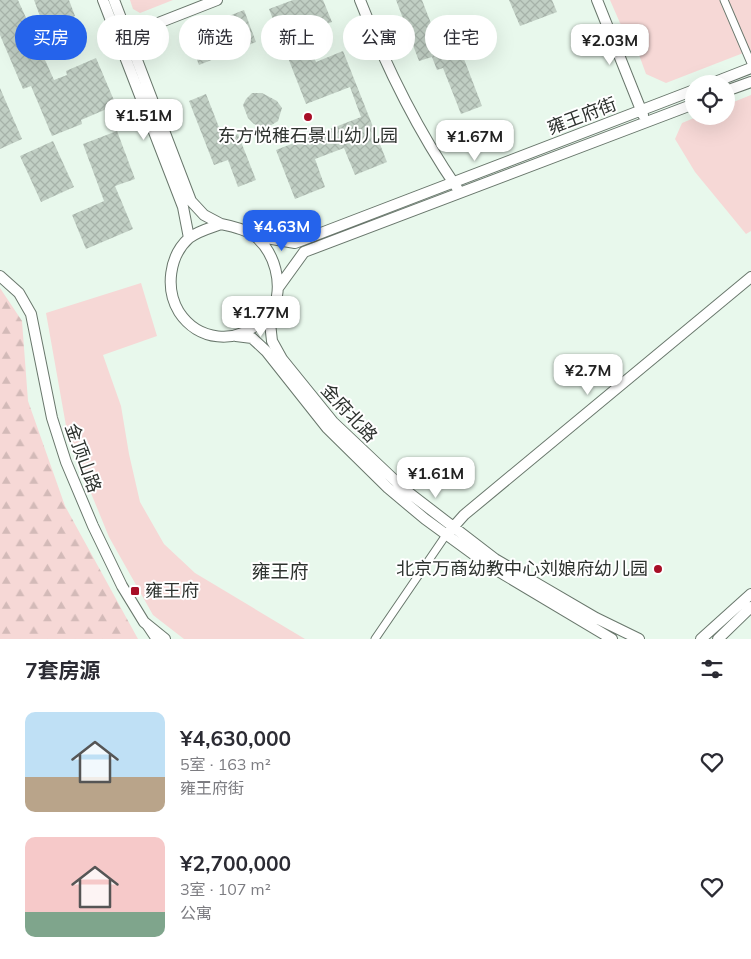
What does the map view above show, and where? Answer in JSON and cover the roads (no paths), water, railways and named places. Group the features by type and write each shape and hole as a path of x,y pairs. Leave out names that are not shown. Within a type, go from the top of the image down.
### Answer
{"main road":[{"path":"103,0 111,15"},
{"path":"114,0 117,15"},
{"path":"169,19 217,0"},
{"path":"360,0 397,88 413,119 460,193"},
{"path":"598,0 646,122"},
{"path":"130,60 183,207 189,238"},
{"path":"132,60 190,201 204,214 221,224 255,236 269,252 275,267 278,288 274,309 254,328 236,336 209,336 197,332 184,319 176,306 171,292 172,268 189,238 221,224"},
{"path":"733,75 751,68"},
{"path":"735,88 751,82"},
{"name":"雍王府街","path":"255,236 295,243 454,184 685,93"},
{"name":"雍王府街","path":"278,288 304,252 685,107"},
{"name":"金顶山路","path":"0,276 19,292 32,314 52,418 66,462 92,526 122,586 144,622 165,639"},
{"path":"450,532 464,515 751,277"},
{"name":"金府北路","path":"269,314 272,341 282,359 333,422 450,532 488,565 612,639"},
{"name":"金府北路","path":"236,336 252,338 266,351 305,402 345,447 388,488 450,532 596,618 639,639"},
{"path":"701,639 751,594"},
{"path":"718,639 751,607"}],"street":[{"path":"724,0 751,63"},
{"path":"374,639 450,532"},
{"path":"144,622 155,639"}],"place":[{"name":"东方悦稚石景山幼儿园","path":"308,117"},
{"name":"北京万商幼教中心刘娘府幼儿园","path":"658,569"},
{"name":"雍王府","path":"135,591"}],"district":[{"name":"雍王府","path":"280,571"}]}
